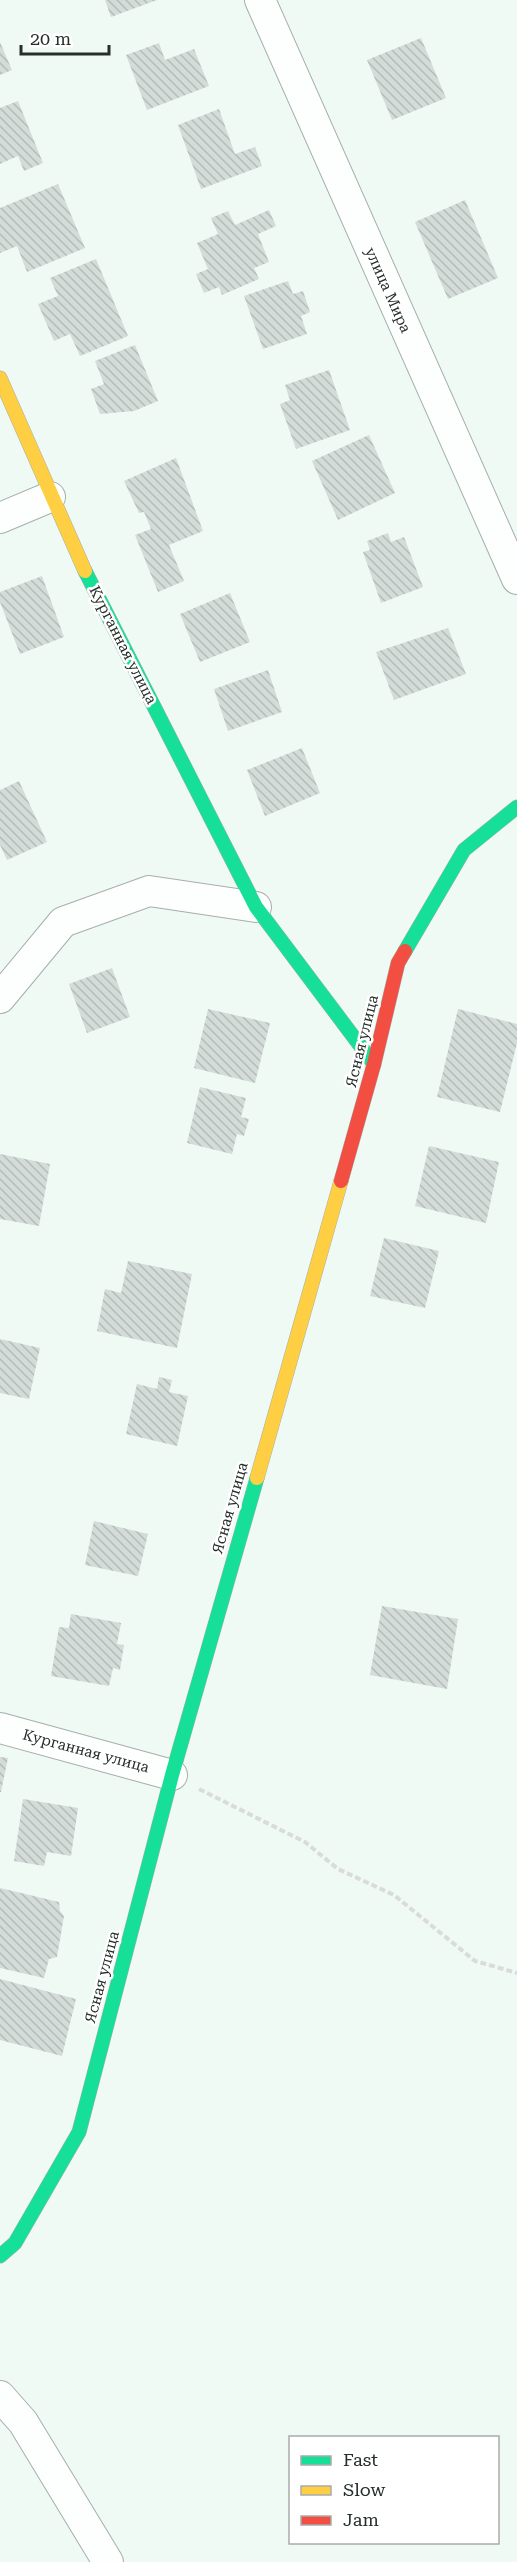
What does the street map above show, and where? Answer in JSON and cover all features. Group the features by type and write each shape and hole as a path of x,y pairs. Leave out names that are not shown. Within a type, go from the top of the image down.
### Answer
{"street":[{"name":"улица Мира","path":"260,0 517,579"},
{"name":"Курганная улица","path":"0,378 50,496 256,907 374,1064"},
{"path":"0,518 50,496"},
{"name":"Ясная улица","path":"0,2256 15,2243 79,2132 172,1774 374,1064 398,963 464,850 517,807"},
{"path":"0,998 63,922 149,891 256,907"},
{"name":"Курганная улица","path":"0,1728 172,1774"},
{"path":"0,2396 23,2422 108,2562"}],"path":[{"path":"172,1774 305,1842 338,1869 394,1895 475,1961 517,1973"}],"building":[{"path":"105,0 157,0 111,17"},
{"path":"421,38 446,98 392,120 367,60"},
{"path":"0,42 12,70 0,75"},
{"path":"159,43 165,60 194,49 209,86 147,110 126,55"},
{"path":"18,101 43,163 24,171 18,156 0,164 0,108"},
{"path":"219,109 235,154 255,147 262,166 201,189 178,125"},
{"path":"58,184 85,248 27,272 17,246 0,253 0,208"},
{"path":"465,200 498,278 448,299 415,222"},
{"path":"269,210 276,226 258,234 269,262 254,268 259,279 222,295 219,287 204,293 196,274 208,269 197,243 218,234 211,218 228,211 235,225"},
{"path":"96,259 128,336 80,356 70,334 54,341 38,304 58,296 50,278"},
{"path":"288,281 293,294 303,291 310,312 301,316 307,334 263,349 244,296"},
{"path":"135,345 158,401 134,411 100,414 91,389 104,384 95,361"},
{"path":"329,370 350,430 296,449 280,404 290,400 285,385"},
{"path":"369,435 395,493 338,520 312,461"},
{"path":"176,458 203,531 169,545 184,581 158,592 135,535 151,529 144,512 139,513 124,481"},
{"path":"388,533 391,542 404,537 423,587 381,603 363,552 370,550 367,541"},
{"path":"42,576 64,637 20,654 0,602 0,592"},
{"path":"230,593 250,642 200,662 180,614"},
{"path":"448,628 466,674 394,700 376,652"},
{"path":"268,670 282,712 228,731 214,689"},
{"path":"302,748 320,793 265,816 247,770"},
{"path":"19,781 47,842 7,860 0,845 0,790"},
{"path":"112,968 130,1017 87,1033 69,984"},
{"path":"208,1009 270,1023 255,1083 194,1068"},
{"path":"458,1009 517,1024 517,1043 500,1112 437,1097"},
{"path":"200,1087 246,1098 241,1117 249,1119 244,1136 237,1134 232,1154 187,1143"},
{"path":"429,1146 499,1162 486,1223 415,1206"},
{"path":"0,1154 50,1164 39,1226 0,1219"},
{"path":"384,1238 439,1251 425,1308 370,1296"},
{"path":"128,1261 192,1274 177,1348 97,1331 105,1289 121,1293"},
{"path":"0,1339 40,1348 29,1399 0,1393"},
{"path":"159,1377 172,1380 169,1392 188,1396 177,1446 126,1434 137,1384 157,1389"},
{"path":"94,1521 148,1534 138,1576 85,1565"},
{"path":"382,1606 458,1619 447,1689 370,1675"},
{"path":"71,1614 121,1623 117,1644 124,1645 120,1670 113,1668 109,1686 51,1676 59,1627 69,1628"},
{"path":"0,1757 8,1758 1,1792 0,1792"},
{"path":"23,1799 78,1808 71,1856 47,1852 44,1866 14,1861"},
{"path":"0,1888 59,1902 60,1911 64,1916 57,1957 49,1959 44,1978 0,1968"},
{"path":"0,1979 76,1999 62,2056 0,2040"}],"traffic: fast":[{"path":"85,571 256,907 374,1064"},
{"path":"405,951 464,850 517,807"},
{"path":"0,2256 15,2243 79,2132 172,1775 257,1478"}],"traffic: slow":[{"path":"0,378 85,571"},
{"path":"257,1478 341,1181"}],"traffic: jam":[{"path":"341,1181 374,1064 398,963 405,951"}]}
